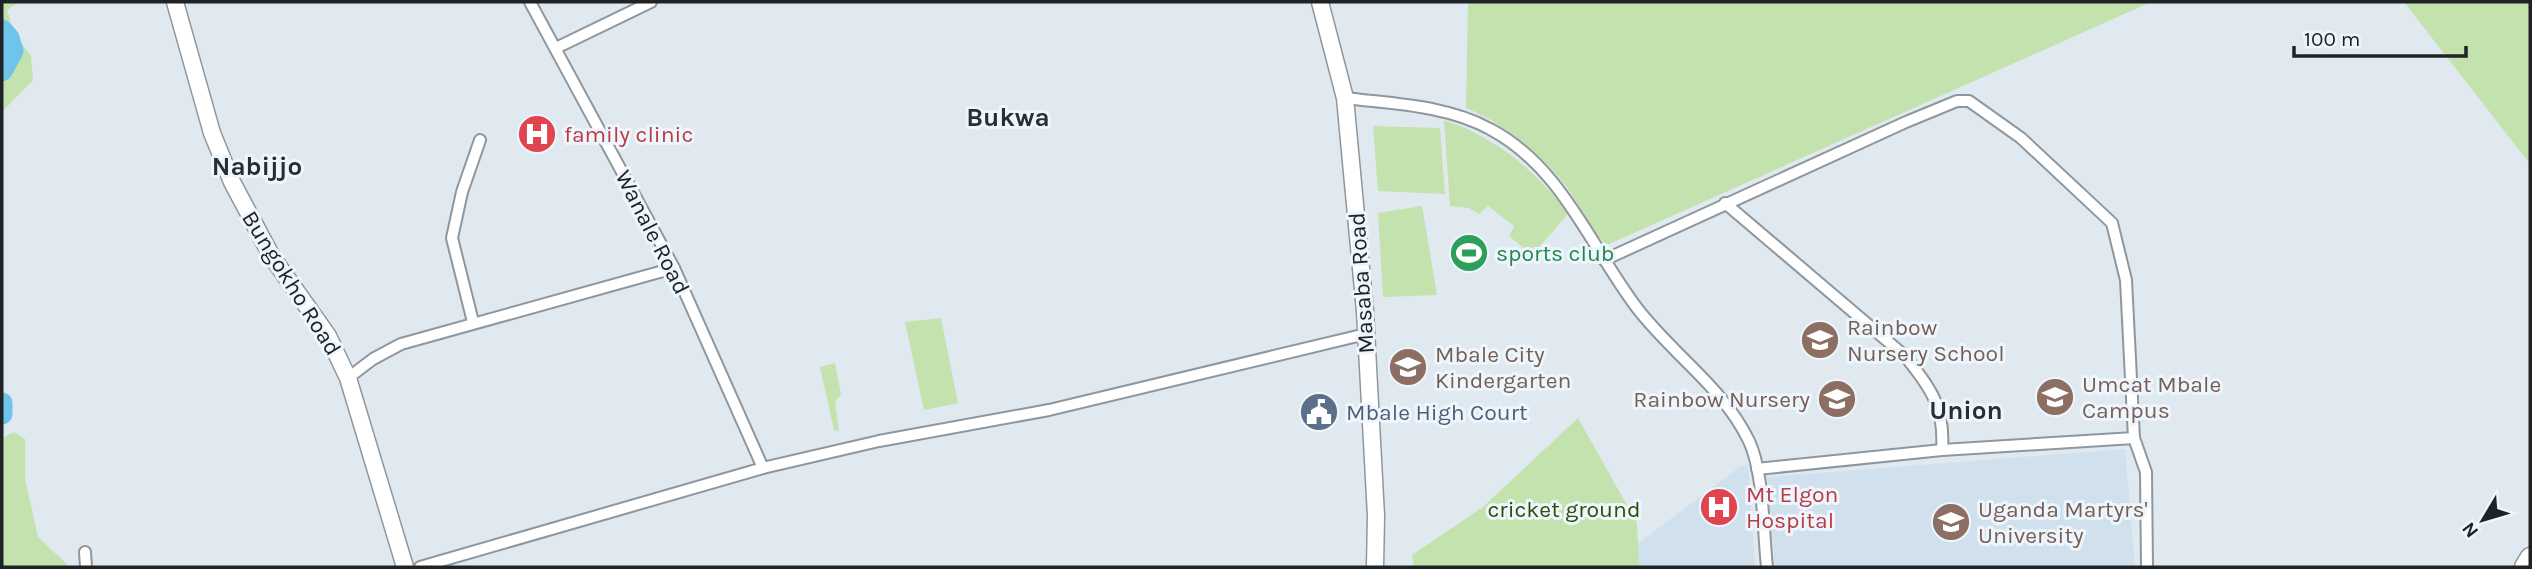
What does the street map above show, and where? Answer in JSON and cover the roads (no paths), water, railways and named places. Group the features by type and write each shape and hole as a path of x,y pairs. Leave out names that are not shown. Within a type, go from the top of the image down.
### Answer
{"main road":[{"path":"2524,567 2530,557"}],"street":[{"name":"Bungokho Road","path":"175,2 212,133 232,182 272,257 328,336 348,378 405,567"},
{"name":"Wanale Road","path":"530,2 674,268 763,468"},
{"path":"556,48 651,2"},
{"name":"Masaba Road","path":"1320,2 1345,98 1366,334 1376,516 1375,567"},
{"path":"1345,98 1427,108 1490,128 1541,168 1576,213 1638,309 1730,407 1751,444 1757,469 1767,567"},
{"path":"1604,260 1725,203 1957,101 1969,101 1978,106 2021,138 2112,223 2126,280 2134,438 2146,472 2147,567"},
{"path":"473,322 452,238 462,192 480,140"},
{"path":"1725,203 1905,356 1928,386 1944,423 1942,450"},
{"path":"348,378 394,348 473,322 674,268"},
{"path":"420,567 763,468 879,441 1049,411 1366,334"},
{"path":"1757,469 1942,450 2134,438"},
{"path":"1376,516 1386,567"},
{"path":"85,552 86,567"}],"waterway":[{"path":"2,30 9,38 13,51 2,71"},
{"path":"2,403 2,414"}],"place":[{"name":"family clinic","path":"537,134"},
{"name":"sports club","path":"1469,253"},
{"name":"Rainbow Nursery School","path":"1820,340"},
{"name":"Mbale City Kindergarten","path":"1408,367"},
{"name":"Umcat Mbale Campus","path":"2055,397"},
{"name":"Rainbow Nursery","path":"1837,399"},
{"name":"Mbale High Court","path":"1319,412"},
{"name":"Mt Elgon Hospital","path":"1719,507"},
{"name":"Uganda Martyrs' University","path":"1951,522"}],"district":[{"name":"Bukwa","path":"1008,117"},
{"name":"Nabijjo","path":"257,166"},
{"name":"Union","path":"1966,410"}],"park label":[{"name":"cricket ground","path":"1564,509"}]}
